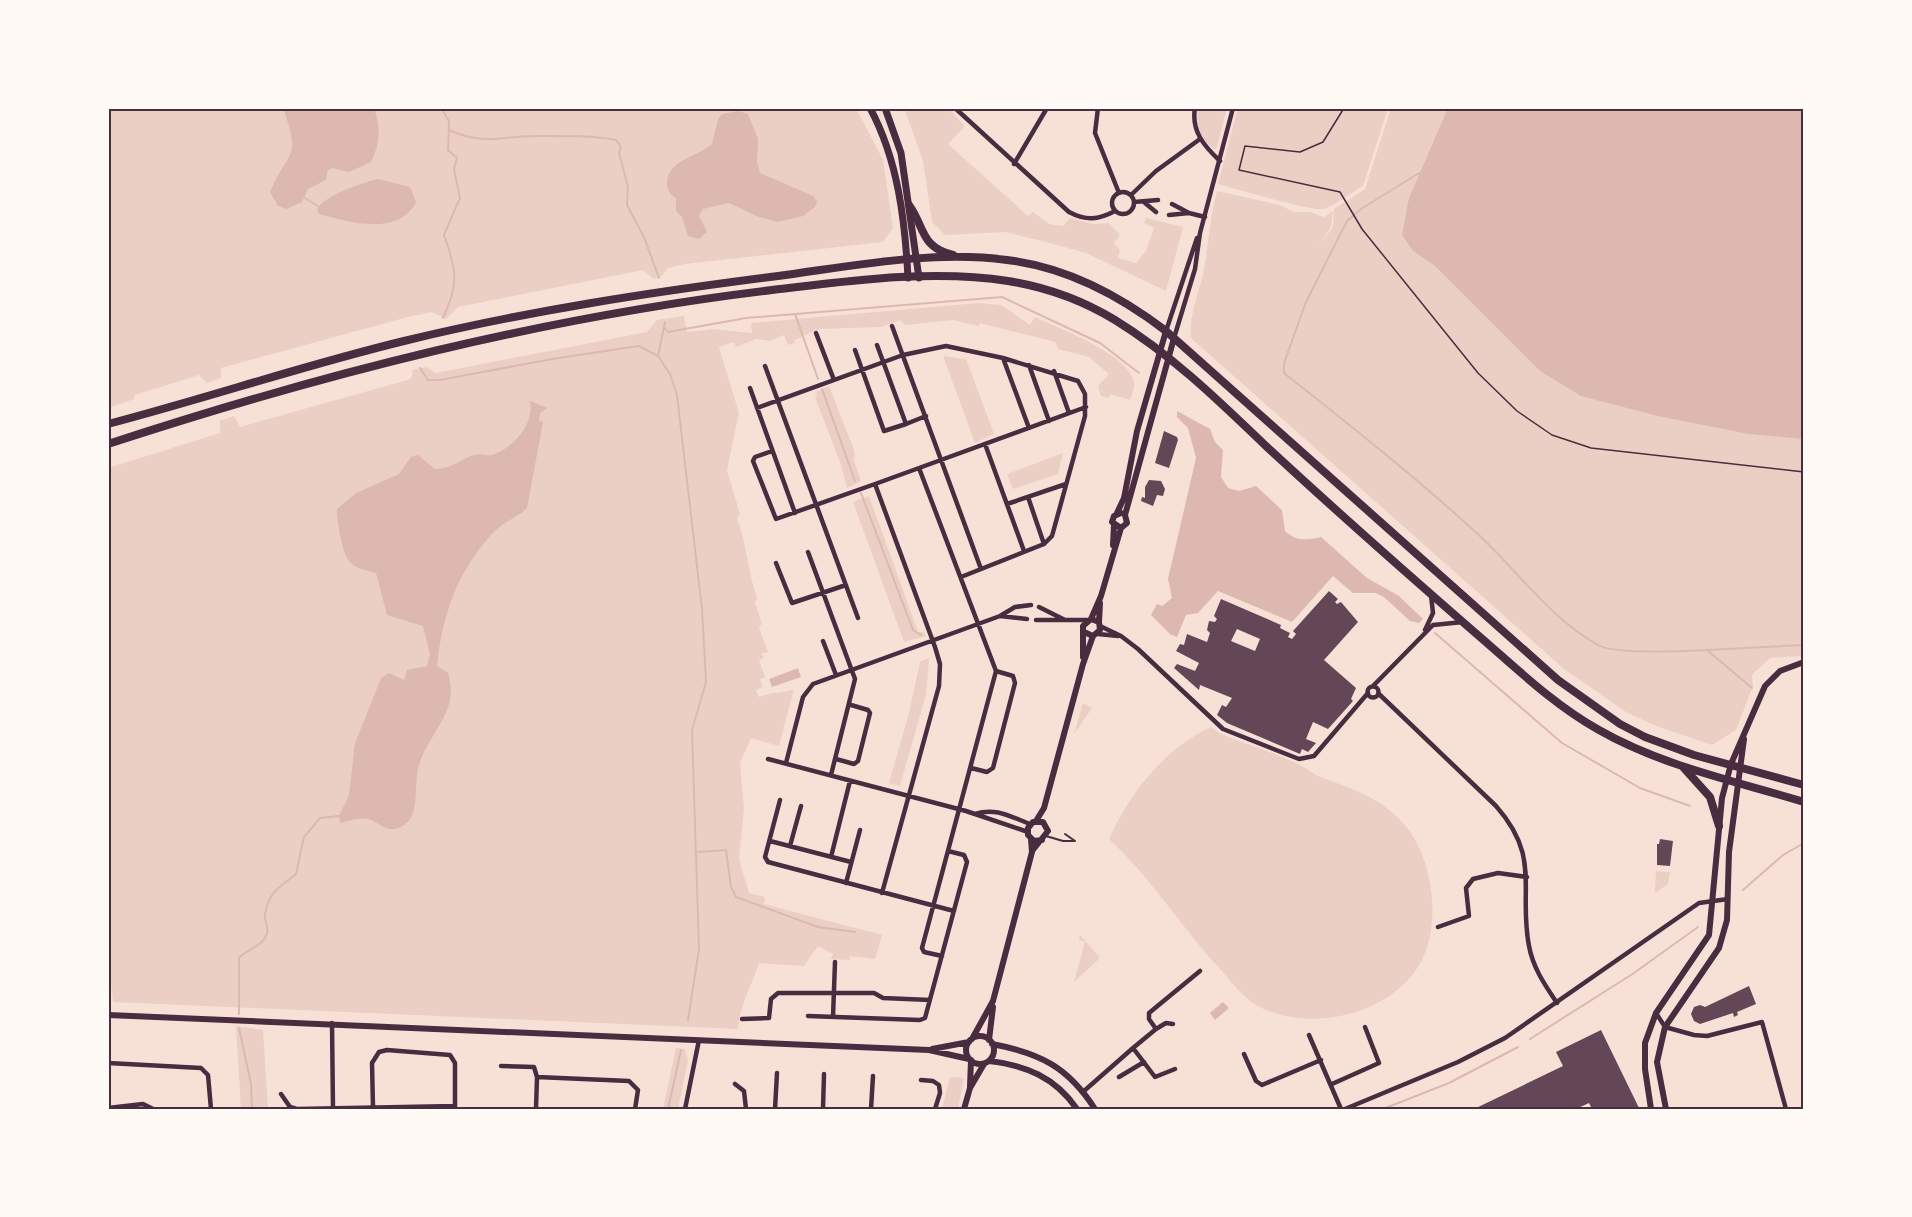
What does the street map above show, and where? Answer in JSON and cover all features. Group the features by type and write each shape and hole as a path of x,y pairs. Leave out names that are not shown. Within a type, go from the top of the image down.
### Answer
{"main road":[{"path":"870,108 884,134 895,170 908,278"},
{"path":"885,108 902,153 919,278"},
{"path":"909,205 925,239 936,249 957,255 1010,260 1068,274 1112,295 1166,331 1558,680 1620,724 1645,737 1694,755 1804,785"},
{"path":"108,424 394,344 516,316 628,296 957,255"},
{"path":"108,444 239,401 435,349 620,312 722,296 908,278 1007,280 1043,288 1098,310 1160,351 1547,696 1576,716 1638,750 1683,767 1804,802"},
{"path":"1683,767 1710,797 1719,826"}],"street":[{"path":"955,108 1014,164 1074,214 1099,219 1115,211 1122,214 1129,213 1134,202 1131,195"},
{"path":"1014,164 1047,108"},
{"path":"1098,108 1095,133 1119,193"},
{"path":"1195,108 1195,125 1200,139 1220,161"},
{"path":"1032,852 1044,838 1048,829 1044,824 1044,808 1083,664 1099,624 1101,596 1112,552 1121,528 1127,523 1125,515 1155,399 1195,269 1200,233 1233,108"},
{"path":"1131,195 1156,171 1200,139"},
{"path":"1115,211 1112,201 1119,193"},
{"path":"1119,193 1131,195"},
{"path":"1134,202 1145,203 1158,200"},
{"path":"1145,203 1156,212"},
{"path":"1172,204 1189,213 1205,217"},
{"path":"1169,215 1189,213"},
{"path":"1112,552 1114,525 1112,519 1124,498 1137,431 1192,247 1200,233"},
{"path":"892,326 981,569"},
{"path":"816,333 834,380"},
{"path":"877,345 906,424"},
{"path":"757,408 903,356 946,346 1003,358 1078,381 1085,394 1086,407 1052,536 1044,544 961,577"},
{"path":"855,350 884,431 926,416"},
{"path":"1003,358 1029,428"},
{"path":"1029,365 1049,421"},
{"path":"765,366 858,618"},
{"path":"1054,372 1069,413"},
{"path":"750,388 795,513"},
{"path":"772,451 755,457 753,461 773,515 778,519 1086,407"},
{"path":"985,444 1024,551"},
{"path":"919,468 996,671 922,949 942,956"},
{"path":"875,484 940,664 940,679 882,892"},
{"path":"1007,504 1066,484"},
{"path":"1028,497 1044,544"},
{"path":"1117,513 1125,515"},
{"path":"1114,525 1121,528"},
{"path":"808,552 855,679 851,705 831,775"},
{"path":"776,563 792,603 846,585"},
{"path":"1422,634 1433,613 1431,592"},
{"path":"1083,664 1084,632 1101,596"},
{"path":"786,764 805,692 813,684 1000,616 1015,607 1030,605"},
{"path":"1039,607 1071,622 1084,632 1095,635 1121,636"},
{"path":"1000,616 1027,619"},
{"path":"1036,620 1065,620"},
{"path":"1071,622 1089,620 1121,636 1223,729 1299,759 1314,756 1360,704 1374,695 1384,676"},
{"path":"1373,686 1422,634 1438,623 1463,622"},
{"path":"823,641 836,675"},
{"path":"1651,1109 1644,1054 1647,1033 1656,1013 1709,935 1719,826 1731,764 1765,686 1780,671 1804,662"},
{"path":"971,768 987,772 993,768 1015,682 1012,676 996,671"},
{"path":"1373,686 1374,695"},
{"path":"1373,686 1374,695 1502,813 1520,846 1527,877 1529,947 1536,970 1557,1003"},
{"path":"836,759 854,764 858,761 870,713 868,710 851,705"},
{"path":"1666,1109 1657,1062 1665,1027 1719,948 1727,920 1730,840 1745,733"},
{"path":"768,759 960,809 1013,827 1029,835 1044,838"},
{"path":"831,857 850,781"},
{"path":"780,801 765,857 768,862 954,912"},
{"path":"790,846 801,806"},
{"path":"970,1088 993,1053 990,1042 993,1001 1032,852 1029,835 1033,823 1044,808"},
{"path":"975,814 987,810 1015,819 1044,824"},
{"path":"1013,827 1015,819"},
{"path":"846,883 860,830"},
{"path":"770,841 851,862"},
{"path":"808,1016 922,1020 926,1016 967,860 964,855 948,851"},
{"path":"1438,927 1469,916 1466,888 1470,881 1493,874 1527,877"},
{"path":"1309,1035 1343,1109 1458,1062 1505,1038 1699,903 1728,899"},
{"path":"833,1017 835,962"},
{"path":"1156,1029 1149,1018 1149,1013 1200,971"},
{"path":"742,1019 769,1018 771,999 776,993 821,994 834,991 874,993 883,998 930,1000"},
{"path":"964,1109 970,1088 970,1060 966,1050 993,1001"},
{"path":"1656,1013 1665,1027 1701,1036 1762,1022 1786,1109"},
{"path":"108,1015 929,1050 970,1060 976,1064 987,1062 1019,1065 1035,1072 1062,1091 1077,1109"},
{"path":"332,1023 333,1108"},
{"path":"1084,1091 1156,1029 1167,1023 1173,1023"},
{"path":"1332,1084 1379,1063 1365,1027"},
{"path":"929,1050 981,1037 990,1042 1018,1049 1045,1059 1066,1074 1084,1091 1095,1109"},
{"path":"685,1109 699,1040"},
{"path":"1133,1048 1155,1077 1175,1069"},
{"path":"281,1094 290,1107 333,1108 455,1107 455,1063 450,1055 387,1050 379,1052 372,1062 373,1107"},
{"path":"1244,1054 1256,1081 1262,1084 1321,1060"},
{"path":"1119,1077 1144,1062"},
{"path":"108,1063 201,1068 208,1076 211,1109"},
{"path":"501,1066 534,1067 537,1077 536,1109"},
{"path":"775,1109 777,1073"},
{"path":"823,1109 824,1074"},
{"path":"871,1109 873,1076"},
{"path":"537,1077 629,1081 638,1090 635,1109"},
{"path":"921,1080 933,1081 939,1085 940,1093 936,1109"},
{"path":"735,1083 744,1091 746,1109"},
{"path":"108,1108 143,1104 153,1109"}],"lane":[{"path":"1044,838 1075,840 1065,834"}],"path":[{"path":"1344,108 1323,142 1300,152 1245,146 1239,170 1340,192 1362,230 1478,373 1517,411 1552,435 1591,448 1804,472"}],"shaded area":[{"path":"108,108 856,108 883,160 893,228 883,242 685,264 668,268 660,278 654,279 643,270 458,307 446,319 432,312 408,317 221,368 221,378 207,383 199,375 135,395 134,399 108,408"},
{"path":"283,108 374,108 378,122 378,136 371,162 349,172 332,168 328,170 326,180 308,189 302,202 286,209 278,206 270,192 292,146 292,137"},
{"path":"904,108 948,108 965,126 948,144 1028,216 1033,212 1049,224 1063,226 1070,218 1093,224 1109,223 1120,235 1114,243 1120,250 1118,258 1136,263 1146,251 1154,228 1144,223 1146,218 1183,227 1166,291 1086,253 1046,242 1005,232 945,235 932,222 923,161"},
{"path":"1198,108 1227,108 1216,150 1202,137 1197,120"},
{"path":"1238,108 1388,108 1363,186 1328,207 1316,209 1218,184"},
{"path":"1391,108 1804,108 1804,656 1770,658 1752,675 1753,686 1736,730 1712,745 1656,726 1626,712 1564,669 1191,338 1193,313 1203,274 1217,191 1280,205 1294,212 1310,212 1324,217 1333,211 1331,227 1319,246 1333,227 1334,209 1365,189"},
{"path":"1448,108 1804,108 1804,439 1749,434 1658,416 1581,396 1540,371 1435,266 1413,251 1402,235 1409,198"},
{"path":"738,111 748,114 758,139 757,162 760,173 813,196 817,202 815,207 803,216 778,222 759,217 729,203 703,209 699,216 707,232 699,239 688,236 682,217 676,211 676,198 668,188 669,175 678,164 712,144 718,119 722,114"},
{"path":"378,179 410,187 416,202 408,213 398,220 372,224 358,223 319,214 317,210 320,205 335,195 354,186"},
{"path":"978,303 1001,305 1030,325 1035,317 1107,352 1130,372 1134,384 1130,400 1110,394 1109,398 1101,396 1098,386 1109,374 1089,357 1058,349 1055,342 980,323 979,326 953,320 905,325 900,320 881,327 819,329 788,345 784,335 770,341 756,339 736,347 734,342 719,347 739,413 727,470 740,514 737,518 757,598 755,603 762,623 759,628 768,652 762,654 764,658 759,660 765,677 760,679 763,687 756,690 759,697 794,689 779,746 751,738 740,763 744,809 739,859 749,893 765,897 764,904 882,935 875,959 850,956 850,960 831,959 833,954 818,946 804,966 759,963 743,1005 738,1029 113,1002 108,952 108,468 220,433 220,421 234,416 240,427 411,379 413,370 426,367 436,373 647,332 657,320 684,316 687,332 713,329 752,333 751,323"},
{"path":"943,356 966,359 994,434 975,443"},
{"path":"829,386 853,447 855,457 853,458 861,481 847,488 841,465 815,397 816,392"},
{"path":"530,401 547,408 540,413 539,420 543,422 527,508 497,529 484,543 463,575 448,610 437,666 448,673 451,687 450,699 447,710 419,765 413,814 404,825 394,829 386,828 364,818 340,823 339,816 349,795 355,743 381,678 389,673 404,680 407,670 427,666 430,654 423,626 387,615 376,573 358,568 346,557 337,509 356,493 399,474 411,457 418,455 435,469 441,469 474,455 492,455 500,452 515,441 526,426 531,410"},
{"path":"1177,411 1210,429 1215,442 1223,450 1221,477 1228,488 1239,491 1256,486 1282,510 1285,531 1289,535 1302,539 1321,537 1367,578 1399,596 1423,619 1419,623 1410,621 1384,597 1375,593 1353,593 1333,576 1292,622 1218,591 1198,613 1186,615 1177,637 1170,634 1151,615 1157,604 1162,606 1172,598 1168,579 1196,458 1188,428 1177,417"},
{"path":"1063,453 1058,474 1013,489 1007,474"},
{"path":"869,496 918,632 924,632 926,636 904,642 853,502"},
{"path":"929,658 926,695 900,786 889,783 909,713 920,662"},
{"path":"798,668 801,677 772,687 769,679"},
{"path":"1083,703 1092,708 1074,734"},
{"path":"1211,727 1219,733 1282,757 1318,776 1371,798 1396,815 1414,837 1422,854 1432,893 1431,933 1418,967 1404,984 1386,998 1344,1015 1321,1018 1298,1018 1256,1005 1233,984 1139,870 1109,839 1127,805 1150,774 1178,747"},
{"path":"1656,871 1670,872 1668,884 1655,893"},
{"path":"1080,935 1100,958 1074,982 1085,942 1079,940"},
{"path":"1223,1002 1229,1008 1215,1020 1210,1013"},
{"path":"236,1026 263,1030 268,1109 241,1109"},
{"path":"676,1048 685,1049 688,1060 678,1109 663,1109"},
{"path":"950,1077 964,1078 958,1109 942,1109"}],"building":[{"path":"1164,431 1177,437 1178,440 1169,468 1155,463"},
{"path":"1149,480 1161,481 1165,489 1163,496 1157,495 1153,506 1141,501 1142,497 1145,498 1145,487"},
{"path":"1329,591 1338,599 1335,602 1337,604 1341,602 1358,622 1324,660 1356,688 1351,699 1353,701 1328,729 1313,722 1306,739 1316,743 1308,752 1302,749 1300,754 1227,723 1217,715 1222,705 1226,707 1232,698 1200,685 1199,690 1174,668 1177,664 1195,671 1199,663 1176,651 1180,644 1184,645 1187,634 1207,642 1210,633 1207,630 1209,621 1215,622 1217,619 1214,616 1221,599 1281,625 1280,628 1290,633 1288,637 1292,639 1296,634 1293,631","holes":["1237,629 1260,639 1255,651 1231,641"]},
{"path":"1660,839 1673,841 1670,866 1657,865 1657,844"},
{"path":"1749,986 1756,1004 1737,1012 1738,1015 1734,1017 1733,1013 1700,1024 1694,1021 1691,1014 1694,1007 1700,1005 1705,1007"},
{"path":"1601,1030 1639,1108 1592,1109 1589,1103 1576,1109 1474,1109 1563,1066 1556,1052"}],"waterway":[{"path":"441,108 449,121 448,150 457,158 454,169 460,198 444,235 454,268 454,286 443,318"},
{"path":"449,130 481,139 563,136 616,140 621,147 619,153 628,187 627,205 644,237 659,278"},
{"path":"1419,173 1361,209 1347,221 1306,302 1284,363 1284,373 1457,515 1550,609 1581,634 1598,645 1619,650 1651,652 1707,650 1752,688"},
{"path":"305,198 318,206"},
{"path":"664,327 668,332 746,318 1002,297 1100,343 1139,373"},
{"path":"795,314 818,379"},
{"path":"658,356 665,322"},
{"path":"420,368 428,380 440,380 552,359 639,346 658,356 670,374 677,395 702,609 706,682 692,730 699,949 688,1020"},
{"path":"822,389 855,481"},
{"path":"861,493 913,630 921,635"},
{"path":"1435,633 1562,743 1640,788 1690,806"},
{"path":"1708,650 1804,645"},
{"path":"239,1014 239,958 265,937 267,931 265,916 269,900 276,890 296,874 304,837 320,818 339,816"},
{"path":"1743,890 1783,855 1804,843"},
{"path":"698,852 726,850 731,887 736,897 818,927 855,932"},
{"path":"1530,1039 1634,973 1698,927"},
{"path":"239,1028 251,1084 252,1109"},
{"path":"1383,1109 1449,1083 1518,1047"},
{"path":"668,1109 681,1050"}]}
